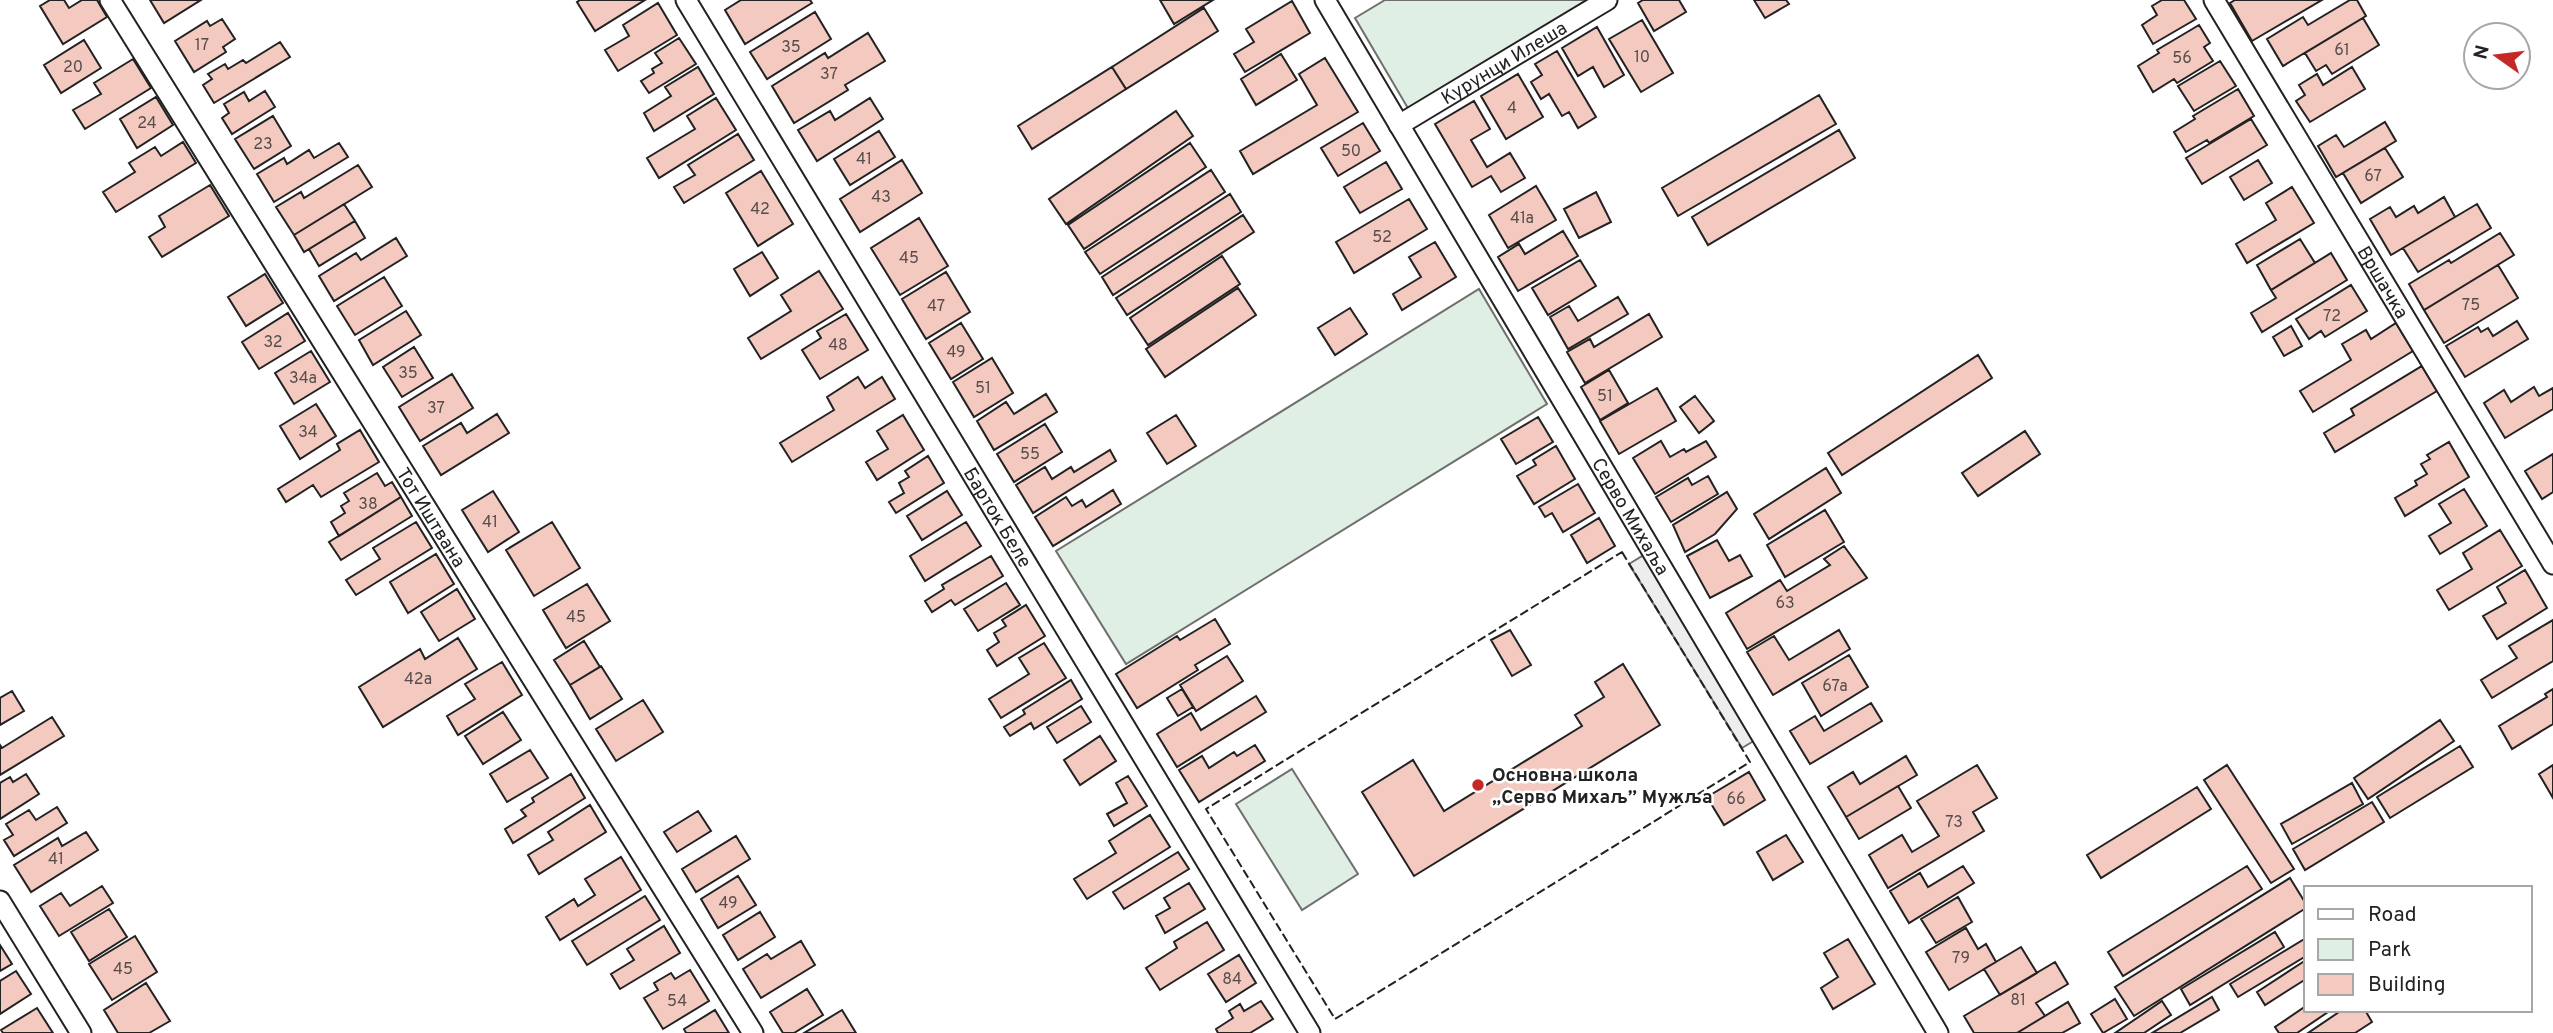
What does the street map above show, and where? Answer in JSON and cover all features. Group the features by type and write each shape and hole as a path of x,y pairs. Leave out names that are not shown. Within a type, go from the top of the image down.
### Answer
{"street":[{"name":"Тот Иштвана","path":"110,0 753,1033"},
{"name":"Барток Беле","path":"686,0 1310,1033"},
{"name":"Серво Михаља","path":"1325,0 1938,1033"},
{"name":"Курунци Илеша","path":"1399,125 1607,0"},
{"name":"Вршачка","path":"2214,0 2553,564"},
{"path":"0,901 81,1033"}],"green space":[{"path":"1385,0 1594,0 1409,110 1355,18"},
{"path":"1479,289 1547,404 1126,664 1056,551"},
{"path":"1292,769 1358,874 1302,910 1236,804"}],"shaded area":[{"path":"1652,550 1762,736 1742,748 1629,564"}],"building":[{"path":"50,0 64,0 69,8 82,0 97,0 107,17 63,44 40,6"},
{"path":"150,0 201,0 164,23"},
{"path":"645,0 595,31 577,2"},
{"path":"741,0 810,0 812,3 745,44 725,10"},
{"path":"1160,0 1213,0 1174,24"},
{"path":"1643,0 1679,0 1686,12 1654,31 1638,3"},
{"path":"1754,0 1786,0 1789,4 1765,18"},
{"path":"2162,0 2184,0 2196,19 2153,44 2142,25 2157,15 2152,6"},
{"path":"2235,0 2322,0 2252,41 2230,3"},
{"path":"2350,0 2357,0 2366,16 2283,66 2267,39 2303,17 2308,25"},
{"path":"1292,1 1310,33 1245,72 1234,54 1254,42 1246,29"},
{"path":"658,3 677,35 618,71 605,50 629,36 623,25"},
{"path":"1204,8 1218,31 1126,89 1112,67"},
{"path":"815,12 831,39 767,79 750,52"},
{"path":"2363,18 2379,45 2332,74 2326,65 2316,71 2305,53"},
{"path":"222,19 235,39 223,47 226,52 194,72 175,41 207,21 210,26"},
{"path":"1642,20 1673,73 1641,92 1609,39"},
{"path":"2199,25 2210,43 2204,47 2213,61 2177,83 2174,79 2153,92 2138,66 2159,53 2157,50"},
{"path":"1597,27 1624,75 1604,87 1593,67 1578,76 1562,48"},
{"path":"868,33 885,61 845,85 848,90 794,123 772,86 825,53 828,58"},
{"path":"679,38 696,64 649,93 641,81 654,73 652,69 662,63 655,53"},
{"path":"84,40 101,68 61,93 44,65"},
{"path":"280,42 290,57 214,103 203,85 212,79 208,74 225,64 228,69 243,60 246,63"},
{"path":"1557,51 1596,117 1578,128 1569,112 1562,116 1549,94 1541,99 1531,82 1542,75 1535,64"},
{"path":"1281,54 1297,80 1256,105 1241,79"},
{"path":"1325,58 1358,112 1253,174 1240,151 1317,105 1299,74"},
{"path":"133,59 151,88 85,129 73,110 101,94 94,83"},
{"path":"2220,61 2236,86 2194,111 2178,86"},
{"path":"698,67 714,94 654,131 644,113 671,96 665,87"},
{"path":"1112,67 1126,89 1032,149 1018,126"},
{"path":"2352,67 2365,89 2310,122 2296,101 2305,95 2299,85 2317,74 2323,85"},
{"path":"1518,74 1543,117 1506,139 1481,96"},
{"path":"2238,89 2254,116 2209,143 2207,140 2186,152 2174,132 2195,119 2193,116"},
{"path":"265,91 275,107 232,134 222,118 229,113 224,104 244,92 249,101"},
{"path":"1819,95 1836,124 1678,216 1662,188"},
{"path":"156,97 173,125 137,148 120,119"},
{"path":"716,98 736,130 659,178 647,158 695,129 687,116"},
{"path":"870,98 883,119 817,161 798,130 830,111 835,120"},
{"path":"1474,101 1490,129 1471,140 1487,167 1510,153 1525,178 1501,192 1491,176 1472,187 1435,124"},
{"path":"1176,111 1193,136 1066,224 1049,199"},
{"path":"273,116 291,146 254,169 235,139"},
{"path":"2251,119 2267,145 2202,184 2186,158"},
{"path":"2385,122 2396,141 2336,177 2318,146 2336,135 2344,147"},
{"path":"1363,123 1380,151 1338,176 1321,148"},
{"path":"1839,130 1855,158 1708,245 1692,217"},
{"path":"879,131 895,157 850,185 834,159"},
{"path":"738,134 754,160 684,203 674,187 695,175 688,165"},
{"path":"183,142 196,163 116,212 103,192 135,172 129,163 155,147 161,156"},
{"path":"339,143 348,157 274,202 257,174 284,158 287,164 309,150 314,158"},
{"path":"1190,143 1206,167 1084,249 1068,225"},
{"path":"2385,148 2403,177 2361,203 2343,173"},
{"path":"902,160 922,193 860,232 840,199"},
{"path":"2258,160 2272,183 2244,200 2230,177"},
{"path":"1386,162 1402,189 1360,213 1344,187"},
{"path":"358,165 372,187 294,235 276,207 301,192 304,198"},
{"path":"1211,170 1225,192 1100,274 1085,252"},
{"path":"761,171 793,224 758,246 726,193"},
{"path":"210,185 229,216 162,257 149,237 165,227 159,216"},
{"path":"1536,186 1556,220 1508,248 1489,215"},
{"path":"2292,187 2314,223 2247,263 2236,244 2276,220 2266,203"},
{"path":"1596,192 1611,222 1579,238 1564,209"},
{"path":"1230,194 1241,212 1113,295 1102,277"},
{"path":"2444,197 2455,217 2391,255 2370,219 2390,207 2396,217 2414,206 2418,213"},
{"path":"1409,199 1427,229 1354,273 1336,242"},
{"path":"344,204 355,221 304,252 294,235"},
{"path":"2477,204 2491,228 2418,272 2403,248"},
{"path":"1243,215 1254,232 1127,315 1116,298"},
{"path":"919,218 948,266 900,295 871,248"},
{"path":"355,221 365,238 319,266 309,249"},
{"path":"1563,231 1578,256 1518,291 1498,257 1519,244 1525,254"},
{"path":"2500,233 2514,255 2424,310 2409,284 2449,260 2451,263"},
{"path":"396,238 407,256 334,301 319,276 356,253 361,260"},
{"path":"2300,239 2315,263 2271,290 2257,265"},
{"path":"1435,242 1456,277 1402,310 1393,294 1421,277 1409,257"},
{"path":"762,252 778,278 750,296 734,269"},
{"path":"2331,253 2347,280 2262,332 2251,313 2276,298 2271,290"},
{"path":"1222,256 1240,284 1148,345 1130,318"},
{"path":"1580,260 1596,286 1548,315 1532,288"},
{"path":"2498,265 2518,298 2444,343 2424,310"},
{"path":"819,271 843,309 761,359 748,338 791,311 781,295"},
{"path":"946,272 970,312 926,339 902,299"},
{"path":"265,274 283,303 246,326 228,297"},
{"path":"384,277 402,306 355,335 337,306"},
{"path":"2351,285 2367,311 2325,337 2321,331 2309,339 2296,319"},
{"path":"1238,288 1256,315 1165,377 1146,349"},
{"path":"1618,297 1628,314 1568,349 1550,317 1569,306 1578,321"},
{"path":"1350,308 1367,334 1335,355 1318,328"},
{"path":"406,311 421,335 373,365 359,340"},
{"path":"288,313 305,341 259,369 242,342"},
{"path":"846,314 868,350 820,379 802,350 821,338 817,331"},
{"path":"1649,314 1662,337 1585,383 1567,352 1590,339 1594,347"},
{"path":"2517,321 2528,339 2465,377 2446,346 2478,327 2481,332 2488,328 2493,336"},
{"path":"961,323 983,359 951,379 929,343"},
{"path":"2396,323 2413,351 2313,412 2300,391 2351,360 2342,344 2366,330 2371,339"},
{"path":"2291,326 2302,346 2284,356 2273,337"},
{"path":"414,347 433,378 402,397 383,367"},
{"path":"311,351 330,382 294,404 275,373"},
{"path":"1978,355 1992,378 1842,475 1828,453"},
{"path":"992,358 1013,393 974,417 953,382"},
{"path":"2422,366 2437,391 2335,452 2324,433 2354,415 2351,409"},
{"path":"1609,370 1628,403 1600,420 1581,387"},
{"path":"452,374 473,408 420,441 399,407"},
{"path":"858,377 865,388 882,377 895,399 792,462 780,443 834,410 827,397"},
{"path":"2534,387 2539,396 2553,388 2553,409 2505,438 2484,403 2504,390 2511,402"},
{"path":"1657,388 1676,421 1619,454 1600,421"},
{"path":"1046,394 1057,412 994,450 977,421 1006,402 1014,414"},
{"path":"1695,396 1714,421 1699,433 1680,407"},
{"path":"316,404 336,436 300,459 280,426"},
{"path":"497,414 509,433 441,475 423,446 461,423 467,433"},
{"path":"903,415 924,450 877,480 866,462 888,449 877,431"},
{"path":"1176,415 1196,446 1167,464 1147,433"},
{"path":"1538,417 1553,442 1516,464 1501,439"},
{"path":"1045,424 1062,452 1014,482 997,454"},
{"path":"360,430 379,462 321,497 313,485 286,502 278,489 340,450 337,444"},
{"path":"2025,431 2040,454 1978,496 1962,473"},
{"path":"1661,441 1670,457 1706,441 1716,457 1655,494 1633,458"},
{"path":"2449,442 2469,477 2405,516 2395,498 2417,485 2415,481 2427,474 2421,464 2430,459 2427,455"},
{"path":"1556,446 1575,479 1534,504 1517,476 1536,465 1533,460"},
{"path":"1110,450 1116,461 1033,513 1016,485 1045,467 1052,479 1071,467 1074,472"},
{"path":"2553,454 2553,492 2542,499 2525,471"},
{"path":"928,456 944,483 896,513 889,502 904,493 899,483 909,477 905,471"},
{"path":"1826,468 1841,493 1769,539 1754,514"},
{"path":"377,473 385,486 392,482 401,497 339,536 331,522 345,513 341,506 349,501 344,493"},
{"path":"1708,476 1718,494 1671,522 1656,497 1688,478 1692,485"},
{"path":"1578,484 1595,513 1563,532 1552,513 1545,517 1539,507"},
{"path":"2464,489 2487,526 2440,554 2429,536 2451,523 2439,504"},
{"path":"1113,490 1121,504 1053,546 1035,517 1066,497 1072,506 1082,500 1086,507"},
{"path":"493,491 519,532 488,552 462,510"},
{"path":"947,491 962,515 922,540 907,516"},
{"path":"1727,492 1737,509 1715,534 1685,552 1673,525"},
{"path":"401,497 412,516 341,560 329,542"},
{"path":"1825,510 1844,542 1785,577 1767,545"},
{"path":"1599,518 1615,546 1587,563 1571,535"},
{"path":"416,522 432,548 356,595 346,580 380,559 373,548"},
{"path":"552,522 580,568 534,596 506,550"},
{"path":"966,522 981,546 925,581 910,556"},
{"path":"2500,530 2522,566 2449,610 2437,590 2472,569 2463,553"},
{"path":"1717,540 1729,561 1740,555 1752,576 1710,598 1687,556"},
{"path":"1844,546 1867,578 1747,649 1726,613 1780,580 1787,591 1830,565 1824,559"},
{"path":"436,554 454,584 408,613 390,582"},
{"path":"991,556 1003,576 955,605 951,600 932,612 925,601 944,589 942,585"},
{"path":"2525,570 2547,608 2497,639 2483,616 2506,603 2497,587"},
{"path":"1006,583 1020,605 978,631 964,609"},
{"path":"587,584 610,621 566,648 543,610"},
{"path":"457,589 475,619 439,641 421,612"},
{"path":"1026,605 1045,636 997,666 987,650 999,642 994,633 1006,626 1002,620"},
{"path":"1215,619 1230,644 1195,665 1198,670 1137,708 1116,674 1177,636 1180,640"},
{"path":"2553,620 2553,661 2492,698 2481,680 2517,658 2509,646"},
{"path":"1510,630 1531,665 1512,676 1491,640"},
{"path":"1839,630 1850,649 1773,695 1747,652 1774,636 1789,660"},
{"path":"458,638 477,669 383,727 359,687 420,649 425,659"},
{"path":"584,641 600,667 570,685 554,660"},
{"path":"1044,643 1066,678 1001,718 989,699 1029,674 1019,658"},
{"path":"1849,655 1868,687 1821,716 1802,683"},
{"path":"1227,656 1243,681 1196,711 1180,685"},
{"path":"502,662 522,695 458,735 447,716 475,699 465,684"},
{"path":"1623,664 1660,725 1414,876 1362,792 1413,760 1444,811 1582,726 1575,715 1604,697 1595,682"},
{"path":"601,666 622,699 590,719 570,685"},
{"path":"1071,680 1082,699 1034,729 1031,723 1010,736 1004,727 1025,714 1023,710"},
{"path":"1182,689 1193,707 1178,716 1167,698"},
{"path":"2553,689 2553,724 2512,749 2499,726 2547,697 2545,694"},
{"path":"12,691 24,711 0,725 0,698"},
{"path":"1256,696 1266,712 1177,767 1157,734 1191,713 1201,730"},
{"path":"643,700 663,732 616,761 596,729"},
{"path":"1871,703 1882,721 1810,764 1790,731 1815,716 1824,731"},
{"path":"1081,706 1091,722 1057,743 1047,727"},
{"path":"503,712 521,740 483,764 465,736"},
{"path":"52,717 64,736 0,775 0,745 2,748"},
{"path":"2440,720 2454,741 2368,799 2354,778"},
{"path":"1100,736 1116,761 1080,785 1064,760"},
{"path":"1255,745 1265,761 1199,802 1179,770 1202,756 1209,768 1234,752 1237,756"},
{"path":"2460,746 2473,767 2390,818 2377,797"},
{"path":"530,750 548,778 507,802 490,774"},
{"path":"1906,756 1917,775 1846,817 1828,787 1853,772 1860,784"},
{"path":"1977,765 1997,798 1973,812 1984,831 1888,888 1869,855 1902,835 1912,852 1939,836 1917,801"},
{"path":"2227,765 2294,869 2271,883 2204,780"},
{"path":"2553,765 2553,798 2539,774"},
{"path":"1749,772 1765,800 1724,825 1707,797"},
{"path":"26,774 39,794 0,819 0,783 10,777 13,782"},
{"path":"571,774 585,798 513,843 505,829 526,816 521,810 534,802 532,798"},
{"path":"1128,776 1147,806 1114,826 1107,814 1127,803 1116,783"},
{"path":"2352,783 2363,804 2292,844 2281,824"},
{"path":"1898,786 1911,808 1859,839 1846,817"},
{"path":"2197,787 2211,809 2101,878 2087,855"},
{"path":"2372,802 2384,822 2305,870 2293,849"},
{"path":"590,805 606,832 539,874 528,855 553,840 548,832"},
{"path":"57,807 67,823 14,856 4,840 13,835 6,824 29,810 36,820"},
{"path":"698,811 711,831 677,852 664,832"},
{"path":"1150,815 1170,847 1087,899 1074,879 1116,853 1109,841"},
{"path":"86,832 98,850 31,892 14,865 58,838 62,846"},
{"path":"1786,835 1803,862 1773,880 1757,852"},
{"path":"736,836 750,859 696,892 682,869"},
{"path":"1178,852 1189,869 1124,909 1113,892"},
{"path":"621,857 641,890 560,940 546,917 574,899 578,906 595,895 585,879"},
{"path":"1963,866 1974,883 1909,923 1890,891 1920,873 1928,887"},
{"path":"2247,866 2262,889 2123,976 2108,952"},
{"path":"738,876 756,905 718,928 701,899"},
{"path":"2290,878 2304,901 2304,909 2134,1016 2115,987"},
{"path":"1189,883 1205,909 1165,933 1156,916 1170,908 1164,898"},
{"path":"102,886 113,903 59,936 40,906 61,893 70,906"},
{"path":"645,896 660,920 587,965 572,941"},
{"path":"1958,897 1972,922 1936,943 1921,919"},
{"path":"109,909 127,937 89,961 71,932"},
{"path":"760,912 775,937 738,960 723,935"},
{"path":"1207,922 1224,950 1160,990 1146,968 1177,948 1174,942"},
{"path":"664,926 680,953 620,989 611,974 634,960 627,949"},
{"path":"1966,928 1978,949 1986,944 1996,962 1949,990 1926,952"},
{"path":"2275,932 2284,947 2190,1005 2181,989"},
{"path":"135,936 157,972 112,1000 89,964"},
{"path":"1848,939 1875,984 1833,1009 1821,988 1838,977 1824,953"},
{"path":"2304,939 2304,957 2238,997 2230,984"},
{"path":"801,941 815,965 761,998 743,969 767,954 771,959"},
{"path":"0,945 12,964 0,971"},
{"path":"2021,947 2037,973 2000,995 1984,969"},
{"path":"1239,955 1256,983 1226,1002 1208,974"},
{"path":"2304,961 2304,980 2265,1005 2257,992"},
{"path":"2055,962 2068,984 2036,1003 2045,1016 2017,1033 1974,1033 1964,1016"},
{"path":"690,970 709,1001 663,1029 644,998 658,990 654,983 671,973 675,979"},
{"path":"16,971 31,994 0,1014 0,981"},
{"path":"146,983 170,1021 149,1033 118,1033 104,1010"},
{"path":"807,989 823,1015 794,1033 783,1033 770,1012"},
{"path":"2212,997 2219,1010 2180,1033 2152,1033"},
{"path":"2115,999 2127,1019 2103,1033 2091,1014"},
{"path":"1261,1001 1273,1019 1250,1033 1218,1033 1216,1029 1233,1018 1229,1011 1240,1004 1244,1011"},
{"path":"2162,1001 2171,1015 2144,1033 2115,1033"},
{"path":"2068,1002 2080,1023 2062,1033 2017,1033"},
{"path":"2304,1007 2304,1012 2328,1012 2297,1033 2279,1033 2275,1027"},
{"path":"37,1008 53,1033 3,1033 1,1030"},
{"path":"715,1010 729,1033 686,1033 684,1029"},
{"path":"842,1010 856,1033 804,1033"},
{"path":"2339,1012 2366,1012 2372,1022 2355,1033 2308,1033"}],"fence":[{"path":"1622,552 1750,762 1335,1019 1206,809 1622,552"}],"place":[{"name":"Основна школа „Серво Михаљ” Мужља","path":"1478,785"}]}
